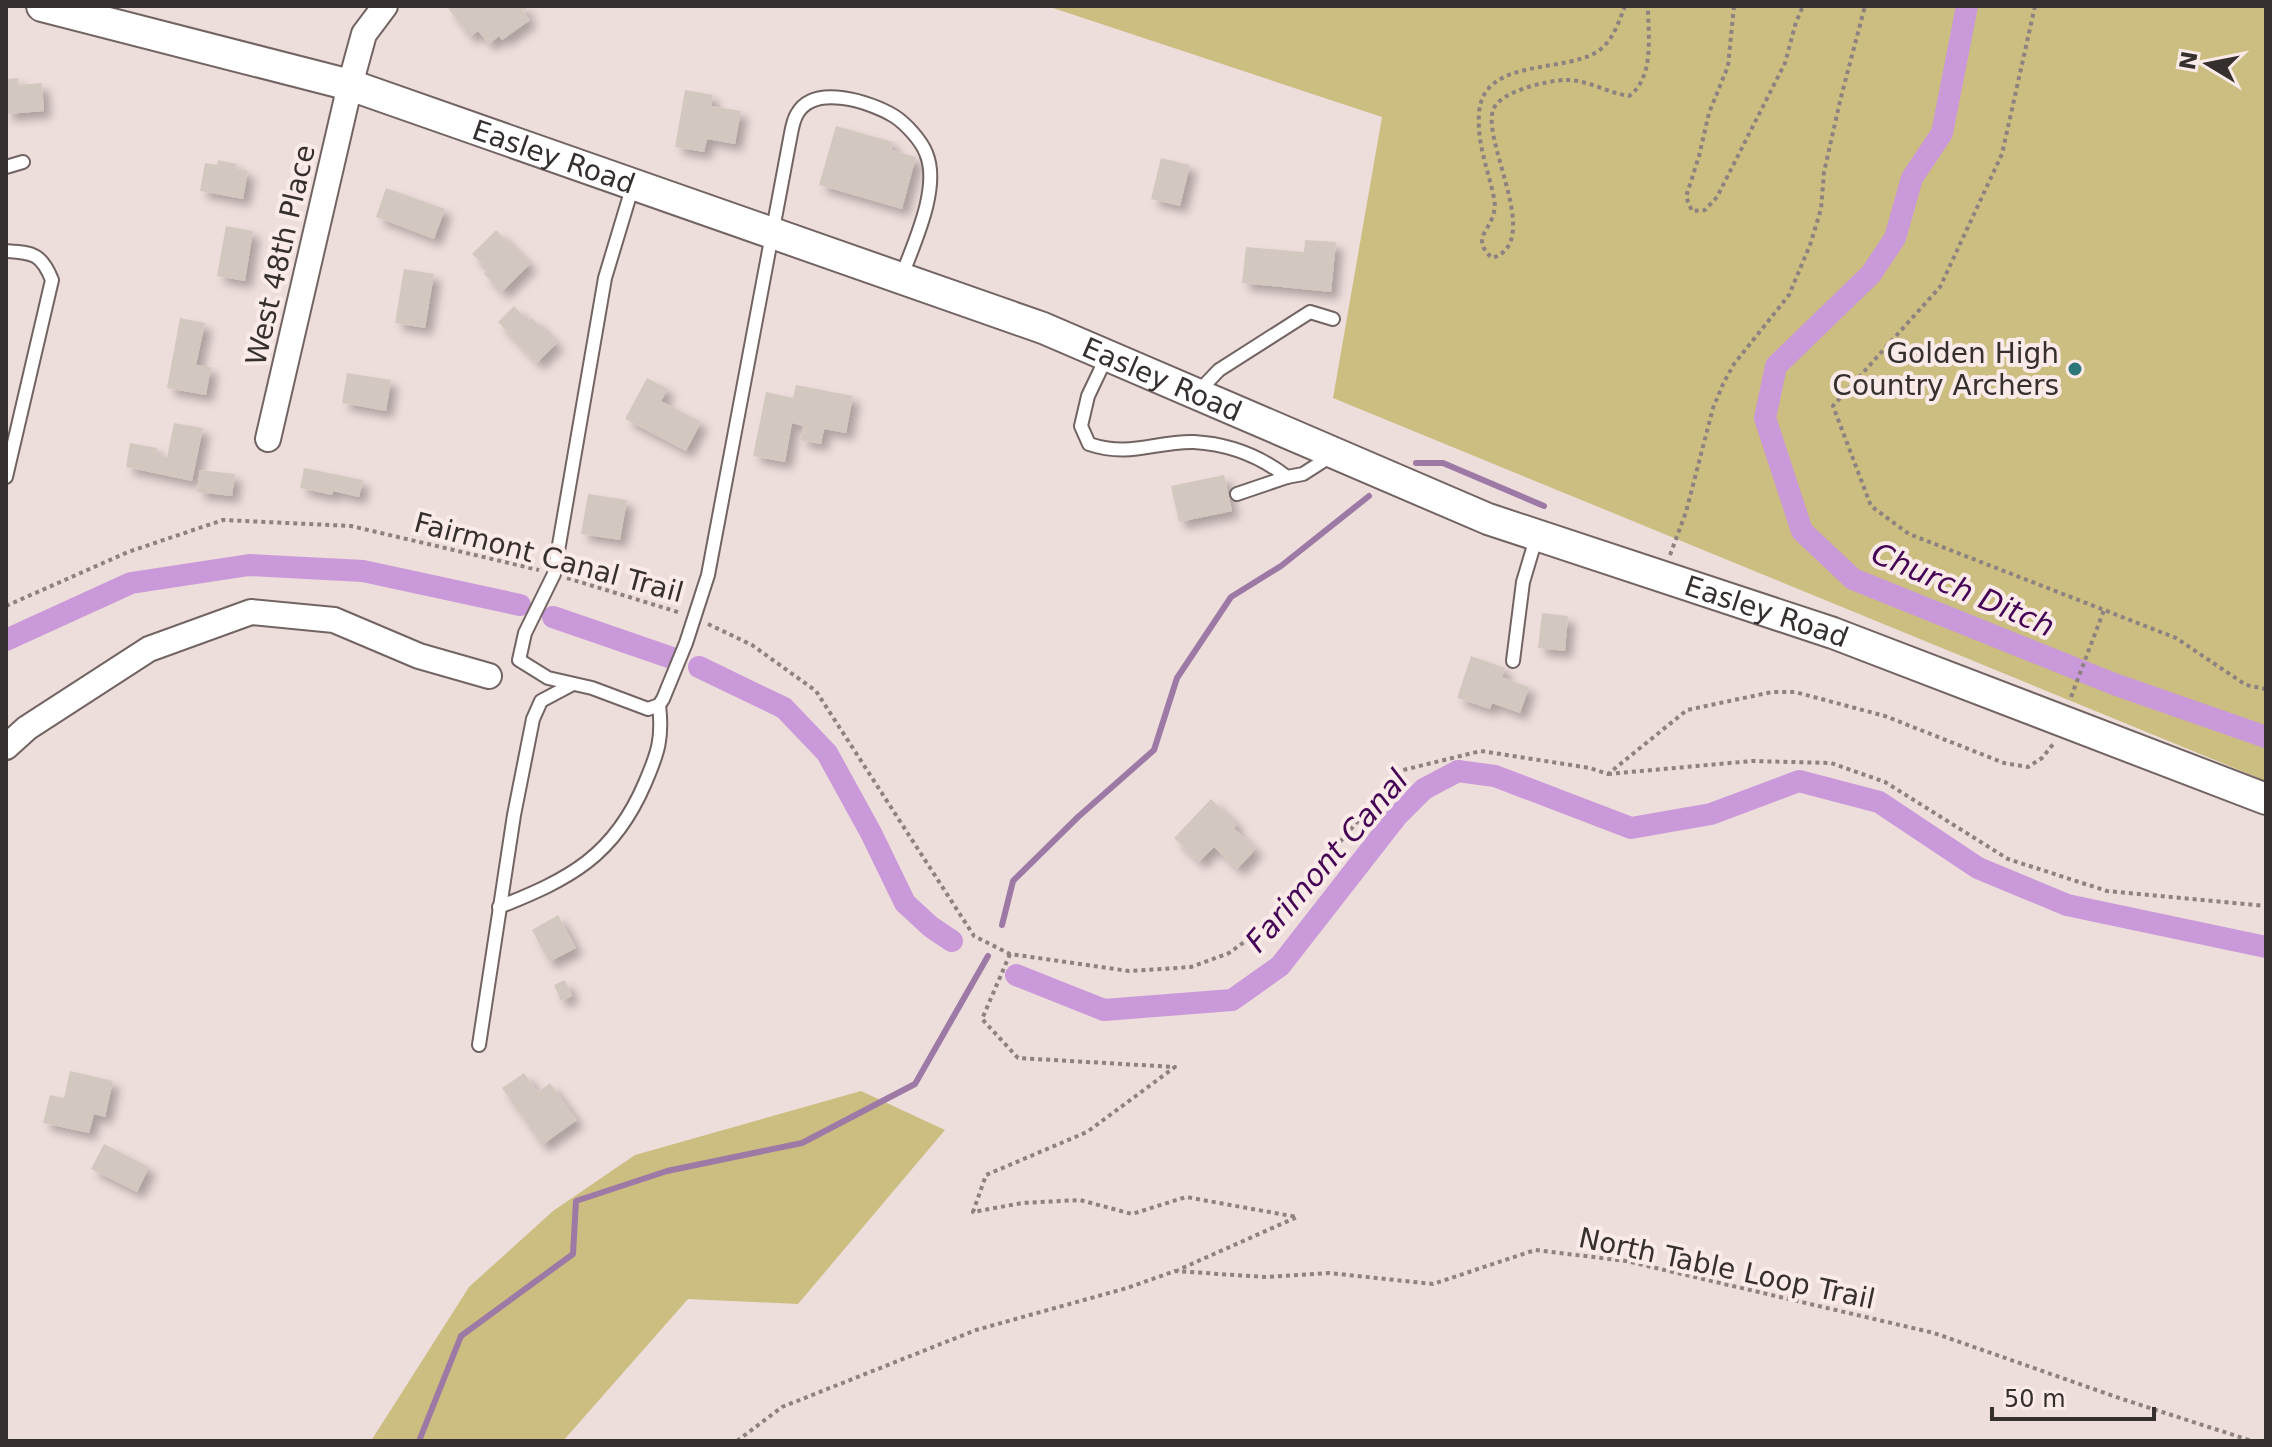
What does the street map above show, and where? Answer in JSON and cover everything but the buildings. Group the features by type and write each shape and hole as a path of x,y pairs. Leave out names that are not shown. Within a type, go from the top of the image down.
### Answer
{"street":[{"name":"Easley Road","path":"42,6 350,85 1043,328 1488,519 1833,633 2266,799"},
{"name":"West 48th Place","path":"268,439 350,85 364,34 385,6"},
{"path":"6,747 27,728 149,649 251,612 334,620 419,656 489,676"}],"lane":[{"path":"499,907 537,892 588,863 617,836 635,807 654,762 662,731 659,705 695,618 708,575 797,113 807,103 830,96 856,100 895,116 914,134 926,153 930,173 928,199 901,278"},
{"path":"6,167 23,162"},
{"path":"633,185 605,278 554,574 525,633 519,660 548,678 592,688 648,709 659,705"},
{"path":"6,251 31,253 45,261 52,280 6,477"},
{"path":"1196,394 1219,370 1310,312 1333,319"},
{"path":"1107,356 1088,396 1081,426 1089,444 1110,451 1193,442 1241,450 1270,464 1287,477"},
{"path":"1237,494 1303,474 1335,453"},
{"path":"1513,661 1523,582 1537,535"},
{"path":"479,1045 514,815 533,719 541,701 573,684"}],"path":[{"path":"1625,6 1614,34 1601,49 1509,75 1489,87 1482,98 1479,135 1495,202 1495,215 1481,236 1481,246 1492,258 1507,250 1512,231 1508,192 1492,120 1495,106 1508,95 1563,80 1629,96 1644,79 1648,7"},
{"path":"1734,6 1728,66 1709,113 1686,197 1692,211 1705,210 1717,197 1785,63 1803,6"},
{"path":"1662,576 1686,512 1713,408 1723,384 1734,364 1789,295 1810,245 1821,209 1824,172 1841,97 1865,6"},
{"path":"2035,6 2002,154 1940,287 1833,406 1871,506 1909,534 2176,638 2246,685 2266,689"},
{"name":"Fairmont Canal Trail","path":"6,606 128,552 223,520 351,526 554,574 695,618 752,645 816,691 974,936 1010,954 1129,971 1191,967 1229,953 1265,927 1403,770 1481,751 1590,768 1608,774 1752,761 1831,763 1885,782 2008,859 2107,891 2266,906"},
{"path":"1608,774 1687,710 1772,692 1795,692 1885,716 2004,763 2028,767 2042,758 2057,739 2104,610"},
{"path":"1010,954 982,1019 1018,1058 1175,1067 1087,1132 986,1175 973,1212 1022,1203 1080,1200 1132,1214 1186,1197 1297,1217 1175,1271"},
{"name":"North Table Loop Trail","path":"737,1441 782,1407 976,1330 1127,1288 1175,1271 1264,1277 1329,1273 1433,1284 1535,1250 1626,1261 1934,1333 2252,1441"}],"shaded area":[{"path":"1047,6 2266,6 2266,781 1333,398 1382,117"},
{"path":"861,1091 945,1130 798,1304 688,1299 563,1441 371,1441 469,1287 553,1211 635,1155"}],"waterway":[{"name":"Church Ditch","path":"1967,6 1942,133 1912,178 1895,238 1871,274 1776,366 1765,418 1802,531 1853,579 2114,684 2266,737"},
{"path":"1416,463 1443,463 1544,506"},
{"path":"1002,925 1013,881 1078,817 1154,750 1177,678 1231,597 1281,566 1369,496"},
{"name":"Farimont Canal","path":"6,640 131,583 249,565 363,571 520,605"},
{"name":"Farimont Canal","path":"553,617 672,658"},
{"name":"Farimont Canal","path":"699,667 784,708 827,753 905,903 952,941"},
{"name":"Farimont Canal","path":"1016,975 1104,1010 1232,1000 1280,966 1397,816 1424,789 1458,771 1495,776 1631,828 1711,814 1799,781 1879,802 1978,868 2067,905 2266,947"},
{"path":"419,1441 461,1336 573,1254 576,1201 667,1171 802,1143 915,1084 988,956"}],"place":[{"name":"Golden High Country Archers","path":"2075,369"}]}
